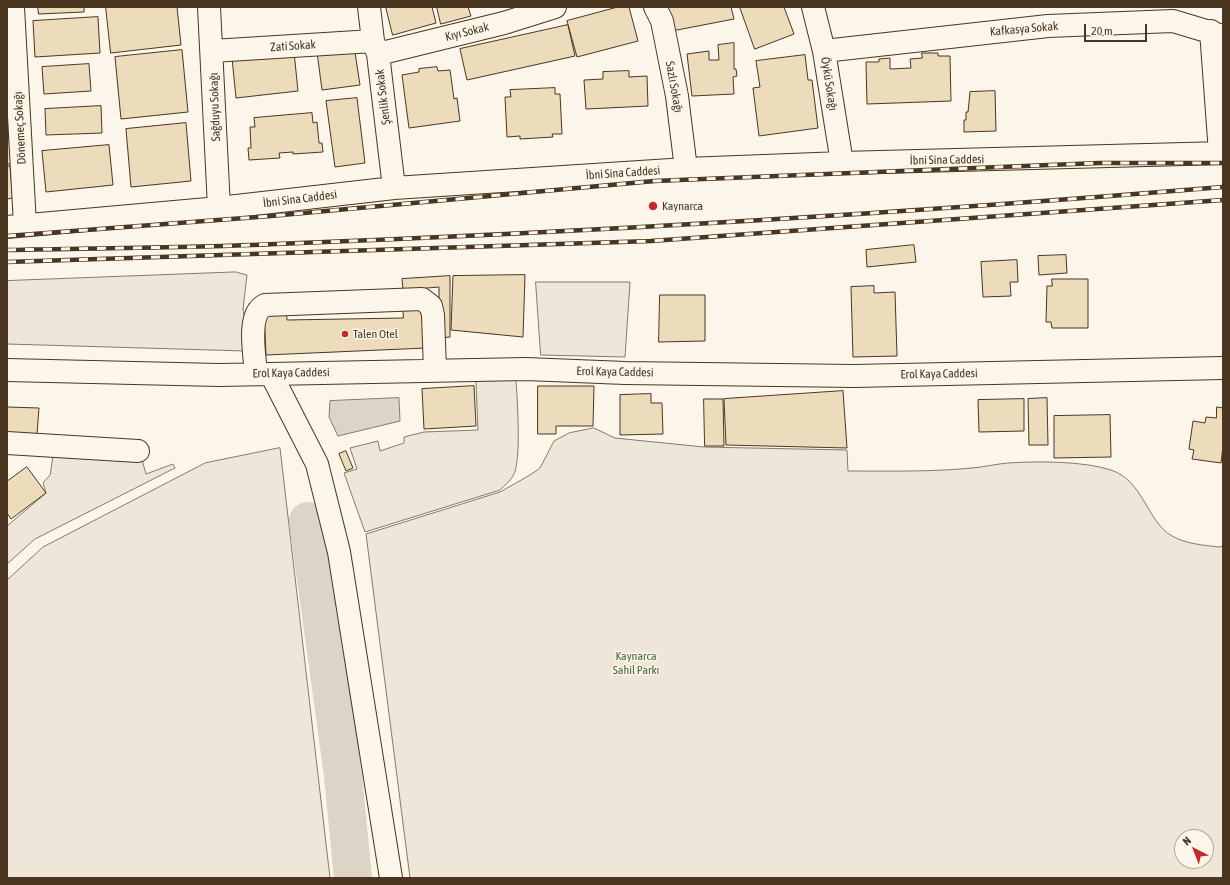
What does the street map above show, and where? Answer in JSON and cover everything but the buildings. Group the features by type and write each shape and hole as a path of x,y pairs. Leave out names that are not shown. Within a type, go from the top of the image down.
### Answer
{"street":[{"name":"Dönemeç Sokağı","path":"13,7 13,226"},
{"name":"Sağduyu Sokağı","path":"210,7 218,208"},
{"name":"Şenlik Sokak","path":"369,7 376,48 394,188"},
{"name":"Kıyı Sokak","path":"376,48 501,15 555,7"},
{"name":"Sazlı Sokağı","path":"655,7 662,21 677,96 686,169"},
{"name":"Öykü Sokağı","path":"813,7 824,51 842,163"},
{"name":"Kafkasya Sokak","path":"824,51 1048,26 1173,21 1217,34"},
{"path":"1217,34 1221,153"},
{"name":"Zati Sokak","path":"212,51 376,48"},
{"name":"İbni Sina Caddesi","path":"13,226 218,208 394,188 686,169 842,163 1221,153"},
{"path":"391,878 339,552 317,464 264,374 253,321 260,308 265,305 422,299 431,306 433,315 435,370"},
{"name":"Erol Kaya Caddesi","path":"7,370 264,374 526,369 625,373 854,376 1223,368"},
{"path":"7,443 138,451"}],"green space":[{"path":"236,272 247,275 243,309 249,346 245,351 7,344 7,281"},
{"path":"536,282 630,282 625,357 541,355"},
{"path":"516,379 518,429 517,458 516,469 513,476 507,483 500,490 365,532 344,473 357,469 350,448 378,441 380,451 404,443 404,437 424,432 478,430 476,381"},
{"name":"Kaynarca Sahil Parkı","path":"594,428 615,438 704,447 847,450 848,471 941,470 976,468 1008,463 1046,462 1074,463 1100,467 1122,475 1138,492 1164,530 1172,536 1195,544 1219,547 1223,546 1223,878 410,878 366,534 500,492 540,468 554,441 569,433"},
{"path":"280,448 330,878 7,878 7,580 43,547 205,463"},
{"path":"54,451 141,456 146,474 173,464 175,468 35,539 7,564 7,526 46,493 43,483 50,475"}],"shaded area":[{"path":"399,398 400,421 338,436 329,417 330,401"}],"waterway":[{"path":"308,521 343,775 353,878"}],"railway":[{"path":"7,236 271,216 654,181 1099,163 1223,163"},
{"path":"7,250 243,245 631,228 987,205 1223,187"},
{"path":"7,262 651,241 1223,200"}],"place":[{"name":"Kaynarca","path":"653,206"},
{"name":"Talen Otel","path":"345,334"}]}
